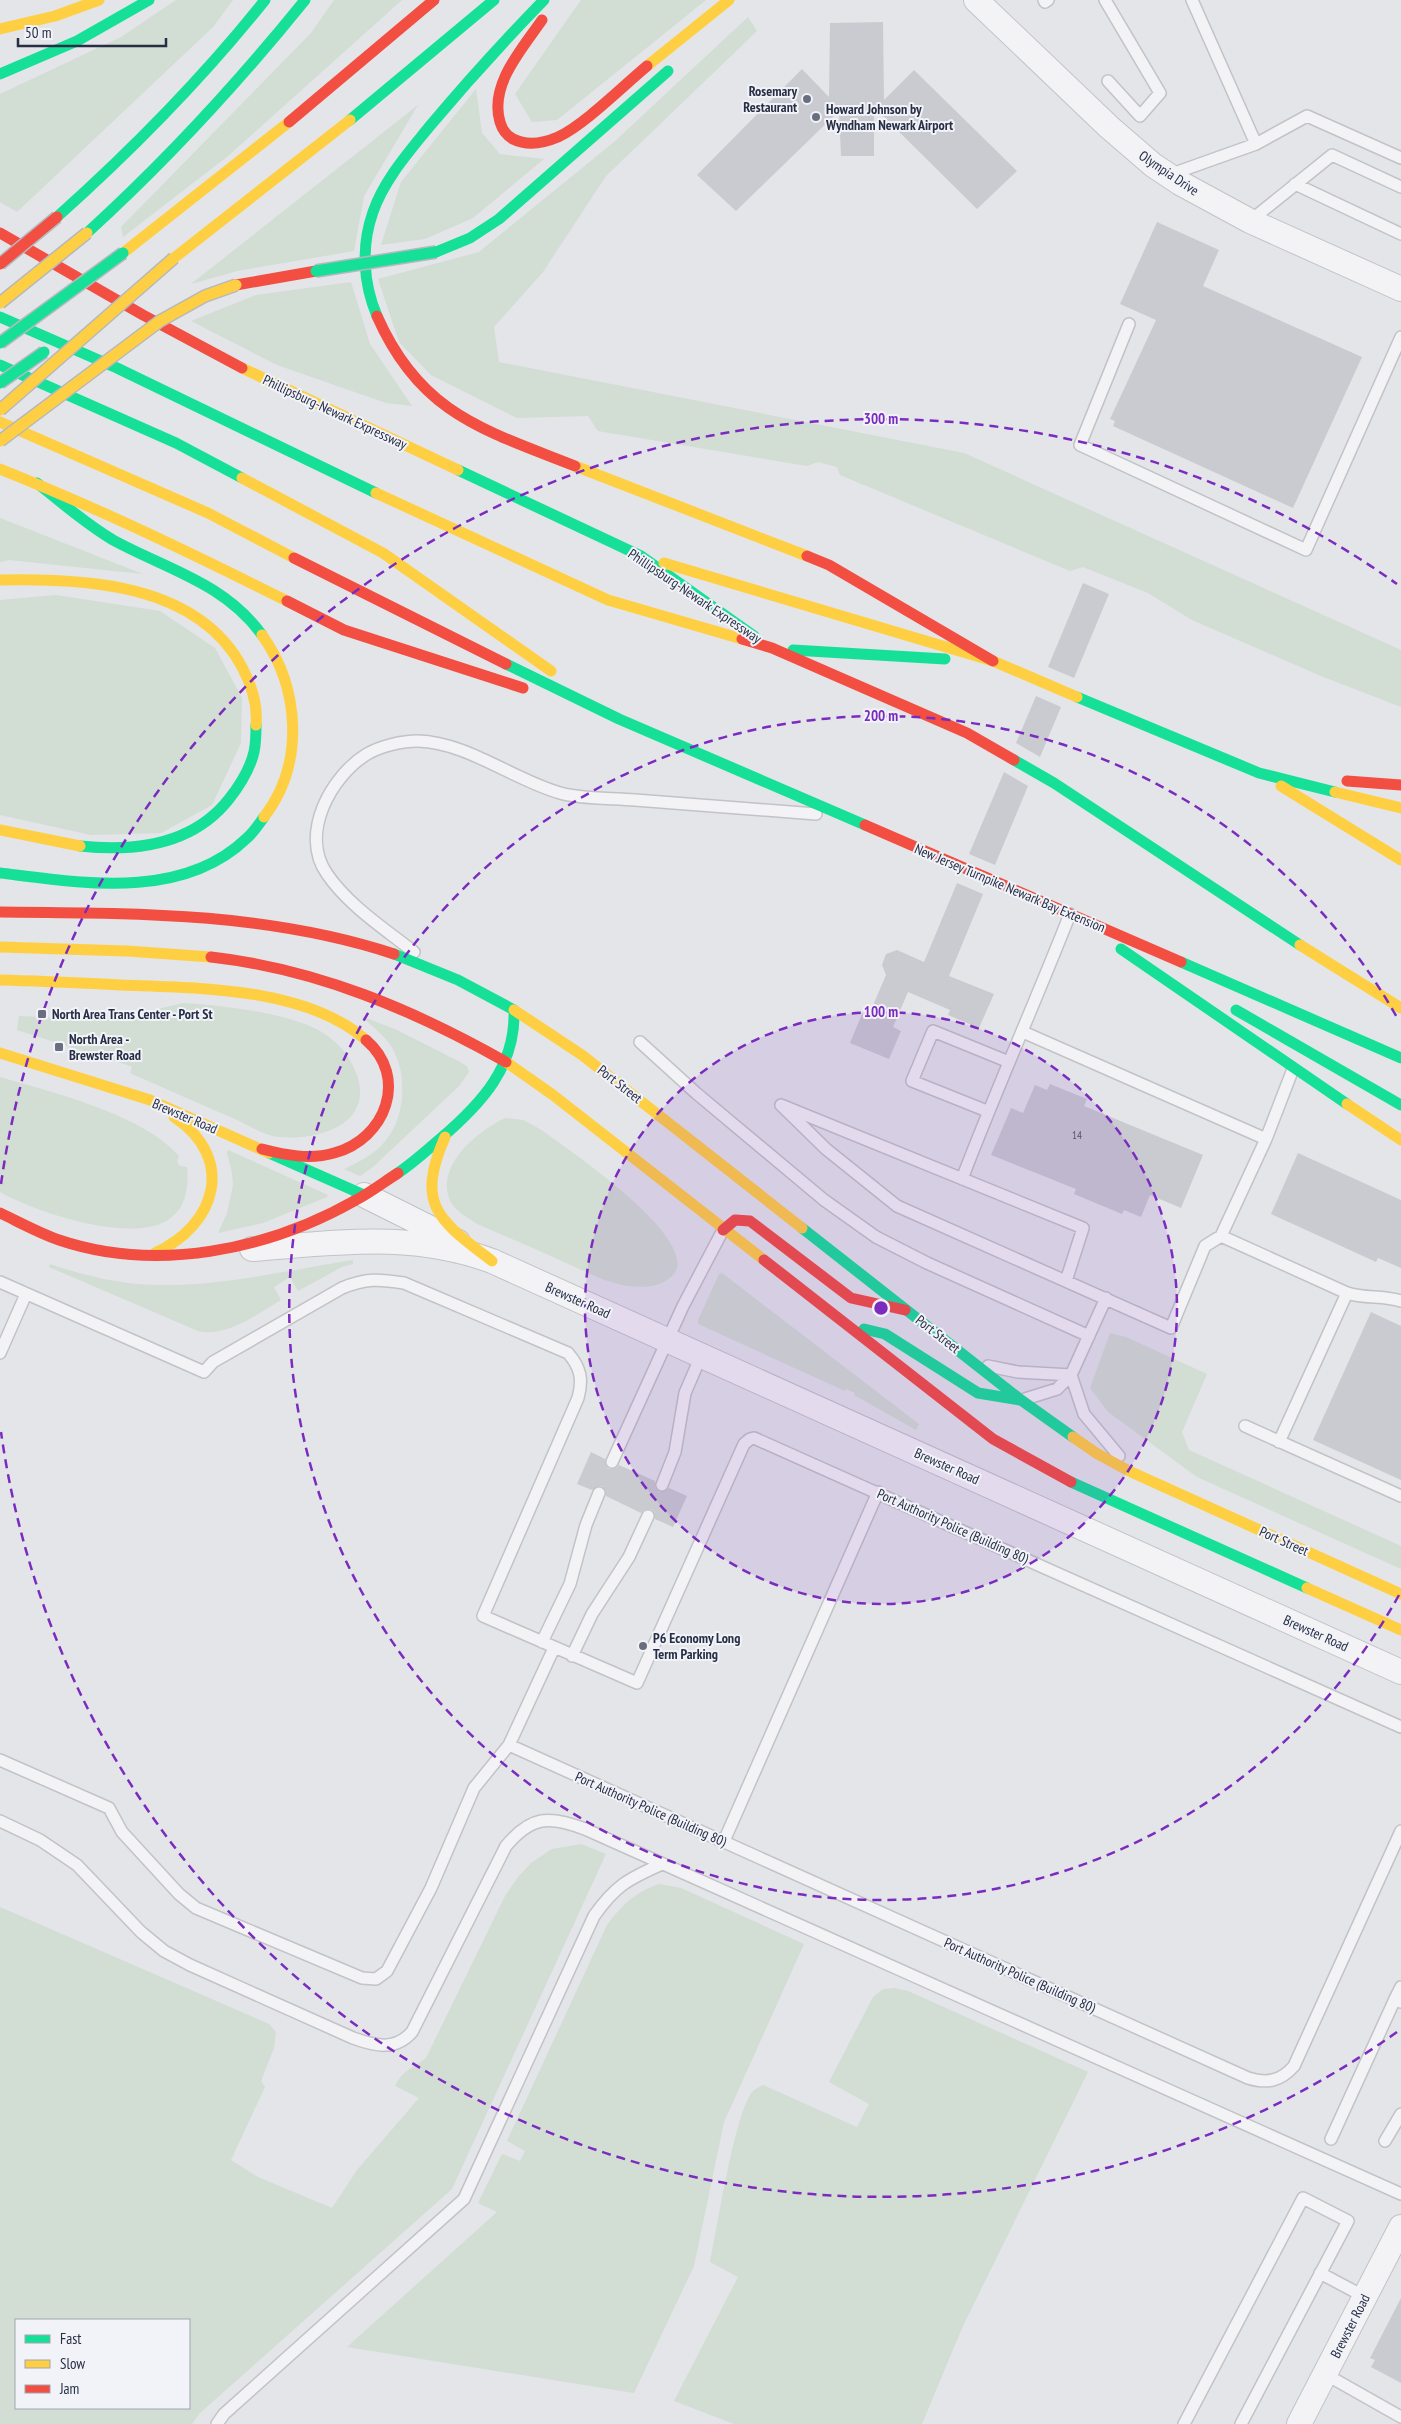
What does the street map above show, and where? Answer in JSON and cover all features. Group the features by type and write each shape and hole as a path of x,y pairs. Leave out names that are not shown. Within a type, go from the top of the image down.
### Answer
{"main road":[{"path":"0,29 47,18 98,0"},
{"path":"0,74 40,60 149,0"},
{"path":"0,264 103,177 206,72 265,0"},
{"path":"0,303 87,233 134,190 198,126 306,0"},
{"path":"0,343 123,252 269,139 434,0"},
{"path":"0,383 174,258 344,125 494,0"},
{"path":"544,0 485,63 435,121 389,181 374,210 366,241 368,290 375,316 398,356 441,405 477,427 829,565 993,662"},
{"path":"556,0 511,68 496,101 498,120 509,137 518,141 548,142 569,131 688,31 729,0"},
{"path":"727,17 741,0"},
{"path":"0,441 160,321 205,296 236,285 436,252 470,238 499,219 679,62"},
{"name":"Phillipsburg-Newark Expressway","path":"0,233 120,302 259,377 641,556 772,648"},
{"path":"0,410 174,258"},
{"name":"Phillipsburg-Newark Expressway","path":"0,317 117,368 312,463 608,600 772,648"},
{"path":"0,364 184,447 307,510 376,548 619,719"},
{"path":"0,422 208,513 339,582 619,719"},
{"path":"0,469 160,537 344,630 619,719"},
{"path":"0,873 64,879 143,880 174,877 206,866 252,834 271,810 285,783 293,754 294,725 287,682 277,654 270,642 250,618 237,606 185,573 112,539 37,484"},
{"path":"641,556 993,662 1259,773 1401,808"},
{"path":"0,580 50,579 107,586 162,601 192,613 226,641 245,669 255,699 258,730 247,773 234,798 203,827 177,839 149,846 103,847 43,839 0,830"},
{"path":"772,648 993,662"},
{"path":"772,648 917,710 1022,762 1270,926 1401,1008"},
{"name":"New Jersey Turnpike Newark Bay Extension","path":"619,719 1401,1058"},
{"path":"1259,773 1401,785"},
{"path":"1259,773 1401,860"},
{"path":"44,866 98,876 143,880"},
{"path":"0,905 76,913"},
{"path":"0,912 76,913"},
{"name":"Port Street","path":"76,913 220,919 278,925 360,944 439,971 514,1010 582,1055 1021,1400 1096,1453 1134,1473 1401,1594"},
{"path":"1071,914 1198,987"},
{"path":"1071,914 1293,1069 1401,1140"},
{"path":"0,946 196,956 252,963 287,970 346,987 415,1013 462,1036 506,1062 553,1095 972,1424 1016,1453 1065,1479 1401,1630"},
{"path":"0,980 180,987 232,993 281,1003 320,1014 344,1025 365,1038 380,1056 388,1089 385,1111 372,1134 351,1148 325,1156 301,1156 262,1149"},
{"path":"1223,1002 1401,1105"},
{"name":"Brewster Road","path":"0,1214 41,1234 66,1243 111,1253 146,1256 218,1251 292,1232 319,1221 364,1195 419,1157 447,1134 482,1097 506,1062 515,1035 514,1010"},
{"name":"Brewster Road","path":"0,1053 150,1100 364,1195"},
{"path":"146,1256 177,1243 196,1225 209,1202 212,1178 204,1145 189,1128 150,1100"},
{"path":"447,1134 438,1152 430,1177 432,1200 449,1225 492,1261"},
{"path":"723,1230 735,1220 750,1221 851,1298 908,1311"},
{"path":"844,1325 885,1334 978,1393 1021,1400"}],"street":[{"name":"Olympia Drive","path":"976,0 1124,140 1168,175 1250,221 1401,289"},
{"name":"Brewster Road","path":"364,1195 492,1261 1401,1672"},
{"name":"Brewster Road","path":"218,1251 390,1240 443,1247 492,1261"},
{"name":"Brewster Road","path":"1299,2424 1401,2228"}],"lane":[{"path":"1105,0 1160,93 1140,116 1108,82"},
{"path":"1192,0 1256,144"},
{"path":"1168,175 1256,144 1307,116 1401,158"},
{"path":"1250,221 1332,155 1401,187"},
{"path":"1295,184 1401,234"},
{"path":"1130,324 1080,445 1306,550 1401,337"},
{"path":"439,971 354,904 327,874 321,864 317,832 319,815 328,795 353,766 368,754 381,748 418,741 436,743 468,754 561,794 843,816"},
{"path":"962,1179 987,1112 1023,1032 1071,914"},
{"path":"987,1112 912,1081 933,1031 1009,1062"},
{"path":"1023,1032 1266,1139"},
{"path":"640,1042 696,1093 817,1194 876,1237 927,1263 1089,1336"},
{"path":"1066,1281 1083,1228 781,1105 826,1149 897,1206 1171,1328 1205,1246 1221,1236 1266,1139 1293,1069"},
{"path":"612,1462 668,1341 723,1230"},
{"path":"1221,1236 1347,1293 1357,1296 1387,1296 1401,1301"},
{"path":"0,1282 204,1372 213,1362 342,1288 360,1281 381,1279 404,1283 568,1353 577,1364 581,1375 582,1385 578,1398 483,1616 572,1656 592,1614 628,1557 648,1516"},
{"path":"1279,1442 1347,1293"},
{"path":"0,1353 26,1294"},
{"path":"1021,1400 1057,1390 1071,1375 1106,1298"},
{"path":"662,1484 675,1452 685,1393 701,1356"},
{"path":"974,1363 1018,1372 1071,1375"},
{"path":"1071,1375 1084,1414 1134,1473"},
{"path":"1245,1426 1401,1496"},
{"name":"Port Authority Police (Building 80)","path":"572,1656 636,1682 744,1444 750,1439 758,1438 1401,1727"},
{"path":"724,1842 878,1492"},
{"path":"542,1642 570,1584 586,1525 598,1493"},
{"path":"0,1760 109,1808 122,1832 179,1894 196,1908 362,1978 376,1979 387,1971 431,1888 474,1788 509,1745 554,1648"},
{"name":"Port Authority Police (Building 80)","path":"509,1745 1248,2078 1265,2082 1281,2078 1294,2066 1401,1831"},
{"path":"0,1820 40,1840 77,1866 141,1932 170,1955 353,2038 382,2046 399,2043 412,2032 500,1855 513,1837 527,1825 535,1822 552,1820 574,1825 1401,2194"},
{"path":"217,2424 224,2414 464,2199 594,1916 616,1888 633,1877 662,1864"},
{"path":"1331,2139 1398,2000 1401,1987"},
{"path":"1385,2142 1401,2114"},
{"path":"1184,2424 1304,2198 1348,2221 1241,2424"},
{"path":"1320,2273 1365,2297"},
{"path":"1325,2374 1401,2417"}],"shaded area":[{"path":"176,0 233,0 213,27 17,212 0,202 0,94 121,37"},
{"path":"334,0 402,0 228,156 123,237 121,227 311,33"},
{"path":"581,0 706,0 557,120 532,122 515,94"},
{"path":"748,17 757,31 606,176 543,272 494,327 499,362 964,453 1401,650 1401,707 1321,676 1192,620 1148,593 1083,567 1070,571 840,475 837,467 818,462 807,466 598,431 588,416 517,418 431,375 399,342 378,279 479,252 614,142"},
{"path":"476,89 482,133 500,154 544,159 473,218 425,239 381,245 401,182"},
{"path":"418,105 364,196 354,251 237,271 191,284"},
{"path":"351,282 370,344 412,406 386,403 277,365 191,321 256,295"},
{"path":"0,518 143,574 9,560 0,562"},
{"path":"56,595 160,611 215,648 242,698 241,743 212,805 161,833 91,835 0,815 0,600"},
{"path":"183,1003 234,1008 273,1015 291,1019 325,1034 343,1050 353,1066 359,1085 359,1100 353,1113 343,1123 329,1131 296,1137 274,1136 263,1133 130,1073 132,1067 17,1030 19,1016 129,1021 149,1017 149,1011"},
{"path":"361,1016 397,1030 458,1061 467,1066 469,1072 459,1086 373,1167 360,1176 344,1169 372,1154 389,1137 400,1111 402,1097 400,1068 396,1055 389,1043"},
{"path":"0,1077 96,1107 144,1128 163,1141 179,1156 177,1162 180,1166 187,1167 187,1190 178,1211 166,1221 150,1227 129,1229 106,1227 58,1216 0,1192"},
{"path":"505,1118 523,1120 540,1129 629,1197 653,1220 670,1242 678,1262 671,1277 656,1285 645,1287 628,1286 612,1282 477,1224 457,1210 449,1198 447,1185 454,1161 472,1140"},
{"path":"228,1150 328,1195 263,1223 218,1233 227,1213 233,1185"},
{"path":"353,1260 353,1264 342,1267 298,1291 290,1277 274,1287 281,1300 252,1318 230,1328 209,1332 198,1331 49,1267 50,1264 118,1282 145,1285 183,1285 256,1277"},
{"path":"722,1273 919,1424 916,1430 854,1395 855,1393 846,1389 845,1391 698,1324 698,1320 719,1274"},
{"path":"1110,1333 1126,1337 1207,1374 1182,1432 1189,1450 1401,1546 1401,1569 1197,1477 1108,1412 1090,1388"},
{"path":"581,1844 606,1854 452,2189 200,2413 192,2424 0,2424 0,1907 269,2024 276,2032 274,2048 261,2081 265,2087 231,2160 258,2177 332,2208 357,2170 419,2098 395,2086 405,2072 426,2058 505,1896 518,1877 531,1863 552,1849"},
{"path":"659,1884 681,1888 804,1944 724,2122 694,2266 634,2393 347,2347 497,2212 478,2203 502,2154 520,2161 525,2151 507,2141 607,1925 630,1900 643,1891"},
{"path":"895,1988 908,1991 1088,2072 962,2328 922,2424 734,2424 674,2401 738,2277 710,2262 733,2145 746,2102 755,2089 763,2085 857,2127 869,2104 829,2082 873,1997 883,1989"}],"building":[{"name":"Howard Johnson by Wyndham Newark Airport","path":"883,22 884,100 914,70 1017,171 977,209 874,107 874,156 841,156 839,111 736,211 697,175 802,69 829,97 830,23"},
{"path":"1157,222 1219,250 1203,286 1362,357 1293,508 1113,426 1115,421 1110,419 1156,320 1120,304"},
{"path":"1083,583 1109,594 1074,678 1048,667"},
{"path":"1036,696 1061,707 1040,757 1016,743"},
{"path":"1004,772 1028,786 995,865 969,854"},
{"path":"957,883 983,894 949,976 994,994 979,1028 948,1015 950,1010 908,992 893,1027 901,1031 889,1059 850,1043 862,1014 868,1017 886,975 882,965 886,954 897,950 924,962"},
{"path":"1050,1084 1087,1099 1084,1106 1203,1155 1181,1208 1150,1195 1141,1217 1124,1210 1122,1214 1074,1194 1076,1189 991,1155 1011,1108 1023,1113 1035,1085 1047,1090"},
{"path":"1298,1153 1401,1200 1401,1268 1378,1258 1376,1262 1271,1214"},
{"path":"1371,1312 1401,1326 1401,1480 1313,1440"},
{"path":"591,1452 605,1459 606,1466 609,1469 616,1468 619,1465 655,1481 655,1487 659,1492 664,1492 669,1488 687,1496 673,1527 655,1519 654,1512 651,1509 644,1510 641,1513 606,1496 602,1486 592,1490 577,1484"},
{"path":"1401,2298 1401,2383 1371,2367 1375,2360 1370,2358"}],"traffic: fast":[{"path":"0,74 77,41 149,0"},
{"path":"57,217 112,166 191,86 265,0"},
{"path":"87,233 173,150 254,61 305,0"},
{"path":"350,120 494,0"},
{"path":"377,316 366,278 365,251 369,225 383,189 405,157 471,78 544,0"},
{"path":"436,252 470,238 499,219 668,71"},
{"path":"316,271 436,252"},
{"path":"0,343 123,253"},
{"path":"0,317 117,368 376,493"},
{"path":"0,383 44,352"},
{"path":"0,365 176,443 242,478"},
{"path":"458,470 641,556 754,636"},
{"path":"37,483 103,534 194,579 231,602 262,635"},
{"path":"793,650 945,659"},
{"path":"506,664 619,719 865,825"},
{"path":"1077,697 1259,773 1335,792"},
{"path":"80,846 101,848 142,846 181,836 198,827 215,814 229,799 244,777 254,752 256,725"},
{"path":"1014,760 1054,783 1300,945"},
{"path":"0,873 97,883 130,883 162,879 192,871 221,858 250,836 264,817"},
{"path":"1121,949 1347,1104"},
{"path":"394,954 458,980 514,1010"},
{"path":"1181,962 1401,1058"},
{"path":"398,1173 455,1126 482,1098 493,1083 509,1049 513,1030 514,1010"},
{"path":"1236,1010 1401,1105"},
{"path":"269,1153 364,1195"},
{"path":"802,1228 1021,1400 1073,1437"},
{"path":"864,1329 885,1334 978,1393 1020,1400"},
{"path":"1071,1482 1307,1588"}],"traffic: slow":[{"path":"0,29 55,16 99,0"},
{"path":"647,66 729,0"},
{"path":"174,258 350,120"},
{"path":"123,253 289,122"},
{"path":"0,303 87,233"},
{"path":"0,410 174,258"},
{"path":"0,441 160,321 205,296 236,285"},
{"path":"242,368 458,470"},
{"path":"0,422 208,513 294,558"},
{"path":"575,466 807,556"},
{"path":"0,469 73,499 145,532 287,601"},
{"path":"242,478 383,553 551,671"},
{"path":"376,493 608,600 742,639"},
{"path":"664,563 993,661 1077,697"},
{"path":"0,580 67,581 102,584 136,591 168,602 197,618 222,639 242,667 253,695 256,725"},
{"path":"262,635 275,656 284,678 293,726 286,774 277,796 264,817"},
{"path":"1281,786 1401,860"},
{"path":"1335,792 1401,808"},
{"path":"0,830 80,846"},
{"path":"1300,945 1401,1008"},
{"path":"0,947 127,951 211,957"},
{"path":"0,980 183,987 250,994 282,1000 313,1009 341,1023 366,1040"},
{"path":"514,1010 582,1055 802,1228"},
{"path":"0,1053 150,1100 269,1153"},
{"path":"506,1062 553,1095 764,1260"},
{"path":"1347,1104 1401,1140"},
{"path":"155,1253 176,1241 193,1226 205,1208 211,1190 212,1171 206,1152 194,1133 174,1117"},
{"path":"445,1137 436,1160 432,1180 433,1196 437,1210 458,1234 492,1261"},
{"path":"1073,1437 1096,1453 1129,1471 1401,1594"},
{"path":"1307,1588 1401,1630"}],"traffic: jam":[{"path":"289,122 434,0"},
{"path":"542,20 509,68 499,95 500,122 505,132 513,139 536,143 558,137 591,115 647,66"},
{"path":"0,264 57,217"},
{"path":"0,233 143,315 242,368"},
{"path":"236,285 316,271"},
{"path":"377,316 394,349 413,376 435,397 458,414 484,429 575,466"},
{"path":"807,556 829,565 993,661"},
{"path":"294,558 506,664"},
{"path":"287,601 344,630 523,688"},
{"path":"742,639 772,648 967,733 1014,760"},
{"path":"1347,781 1401,785"},
{"path":"865,825 1181,962"},
{"path":"0,912 149,915 248,923 346,940 394,954"},
{"path":"211,957 289,971 364,995 436,1025 506,1062"},
{"path":"262,1149 298,1156 325,1155 352,1146 367,1135 378,1121 386,1105 388,1088 386,1071 379,1055 366,1040"},
{"path":"0,1213 59,1240 96,1250 134,1255 173,1255 211,1251 249,1243 286,1232 356,1200 398,1173"},
{"path":"723,1230 735,1220 750,1221 851,1298 905,1310"},
{"path":"764,1260 993,1439 1071,1482"}],"place":[{"name":"Rosemary Restaurant","path":"807,99"},
{"name":"Howard Johnson by Wyndham Newark Airport","path":"816,117"},
{"name":"North Area Trans Center - Port St","path":"42,1014"},
{"name":"North Area - Brewster Road","path":"59,1047"},
{"name":"P6 Economy Long Term Parking","path":"643,1646"}]}
